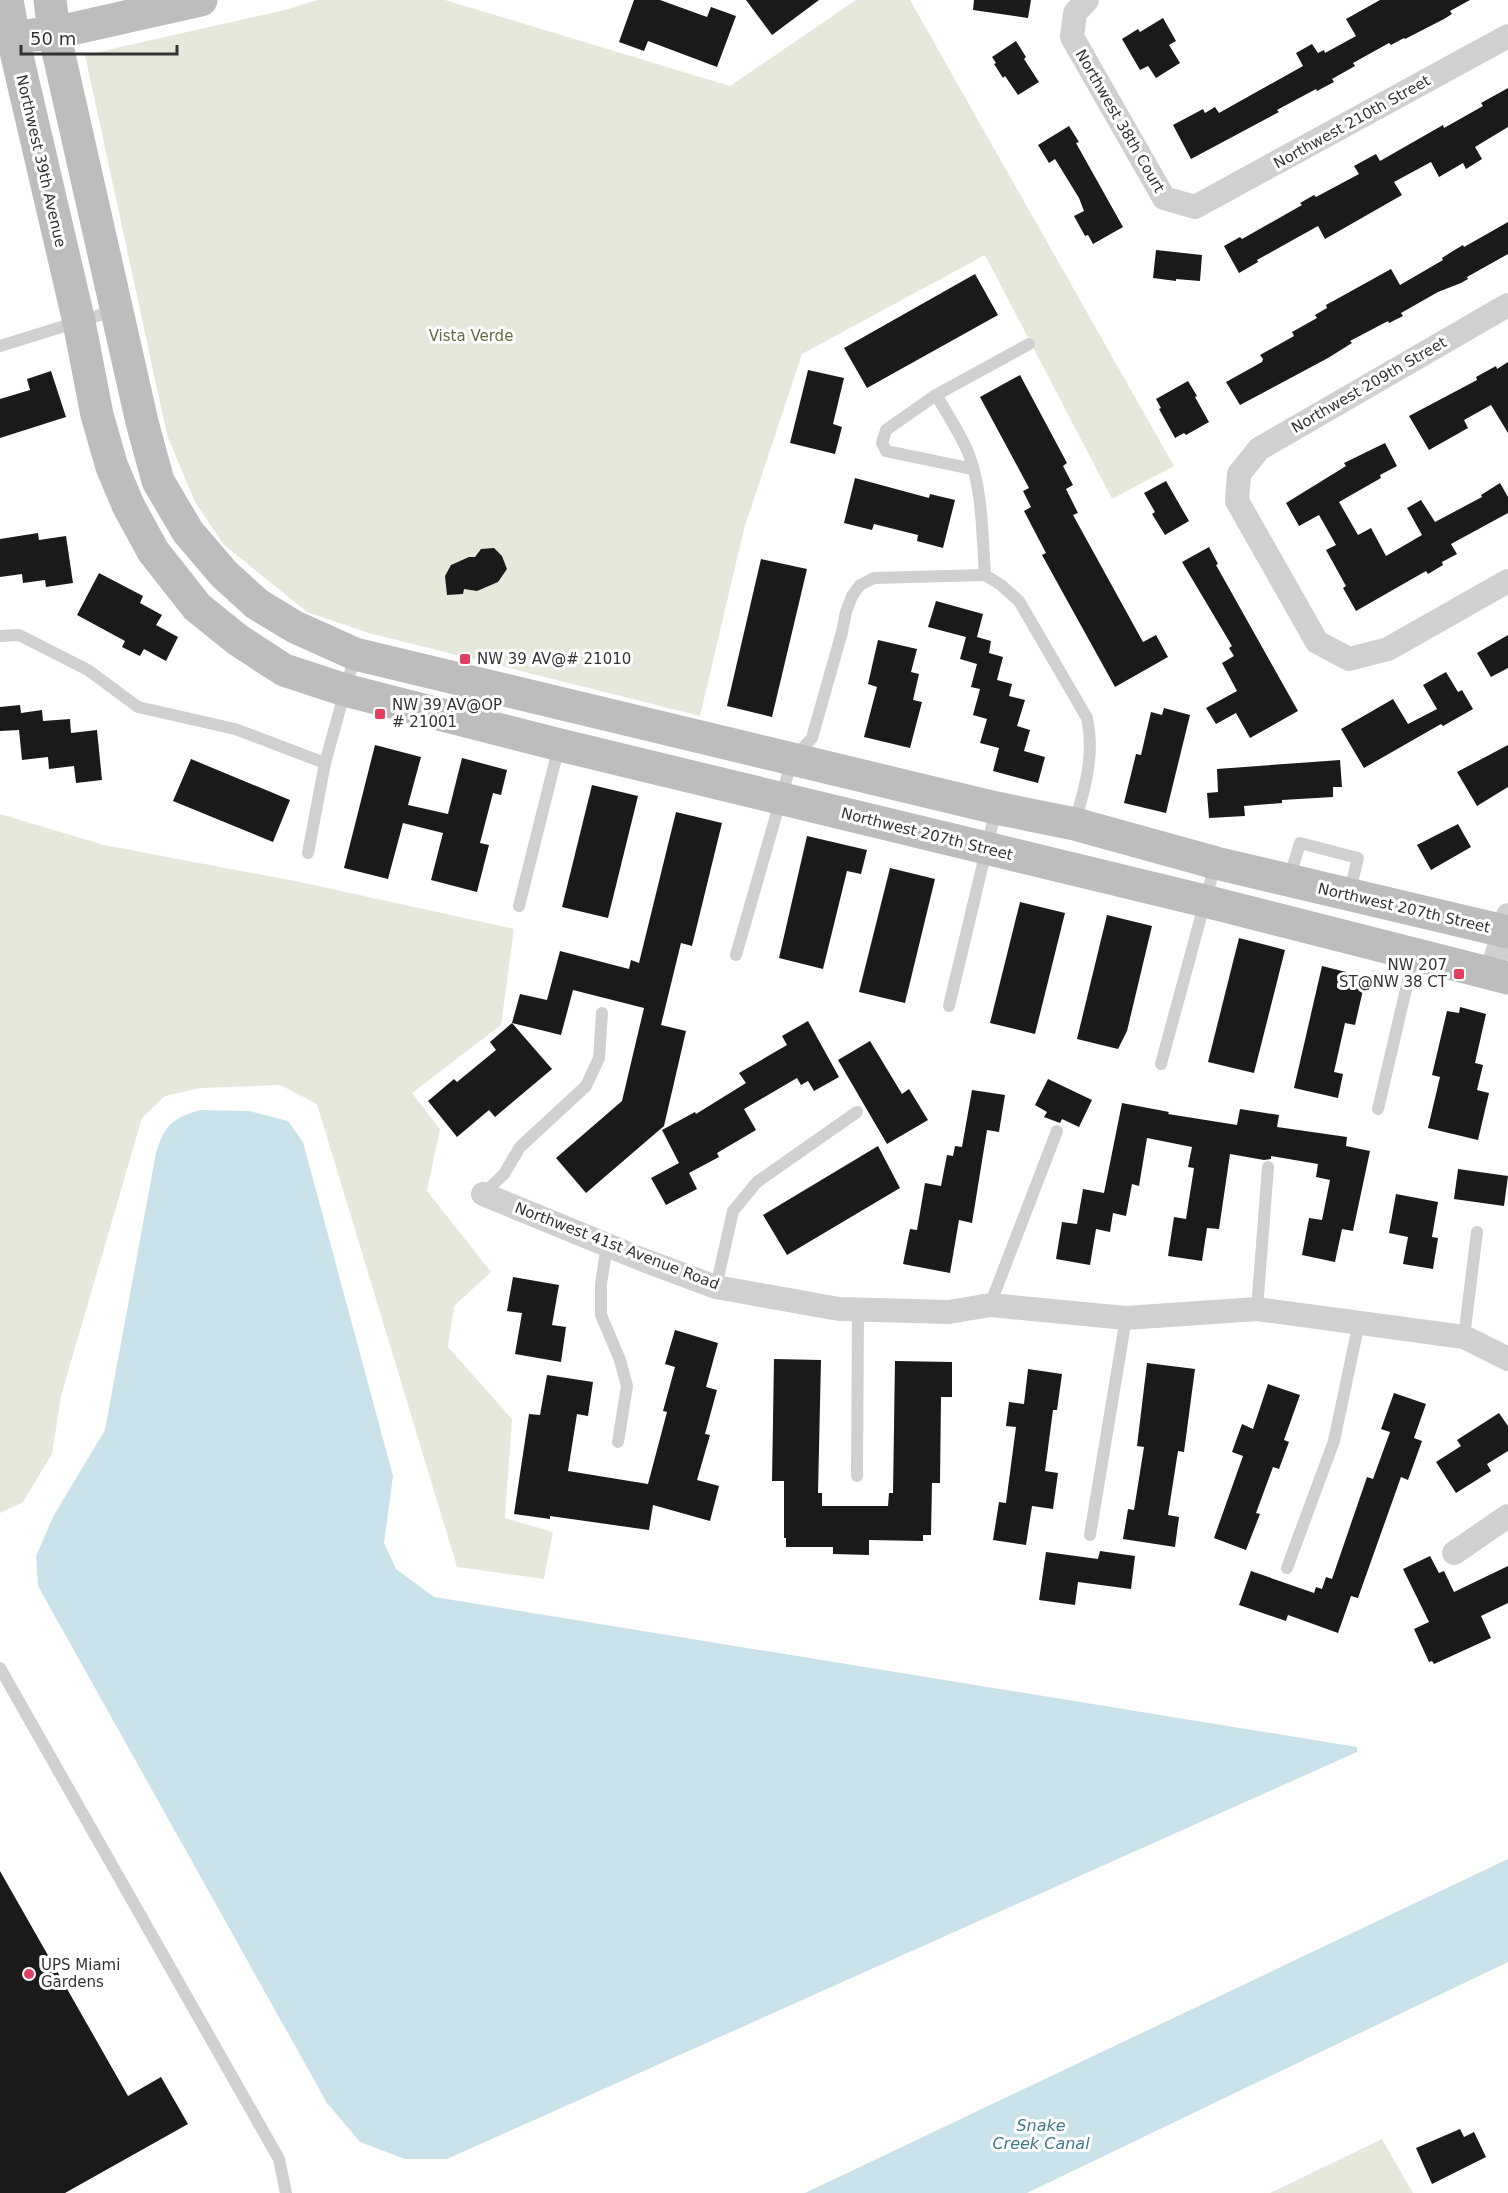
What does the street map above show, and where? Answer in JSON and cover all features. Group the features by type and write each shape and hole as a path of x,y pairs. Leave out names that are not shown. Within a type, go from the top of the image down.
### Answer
{"street":[{"name":"Northwest 39th Avenue","path":"7,0 13,37 79,322 98,415 112,467 128,505 153,551 197,607 238,640 284,670 345,690"},
{"path":"50,0 54,33 142,422 158,481 188,532 224,574 257,604 295,627 355,654"},
{"path":"13,37 54,33 201,0"},
{"name":"Northwest 38th Court","path":"1081,6 1072,37 1164,198 1196,207"},
{"name":"Northwest 210th Street","path":"1196,207 1508,36"},
{"name":"Northwest 209th Street","path":"1508,305 1259,449 1239,474 1237,501 1317,642 1349,659 1388,649 1508,581"},
{"name":"Northwest 207th Street","path":"355,654 792,760 996,808 1075,824 1216,863 1349,895 1506,926"},
{"name":"Northwest 207th Street","path":"345,690 560,745 1205,901 1500,976"},
{"path":"1500,976 1506,926"},
{"name":"Northwest 41st Avenue Road","path":"483,1194 716,1287 839,1309 949,1312 990,1305 1126,1318 1257,1309 1464,1337 1508,1359"},
{"path":"1454,1553 1508,1516"}],"lane":[{"path":"0,346 117,310"},
{"path":"973,469 886,451 882,443 886,430 936,395 1029,344"},
{"path":"936,395 968,452 973,469 980,509 985,575"},
{"path":"736,955 792,760 812,738 846,612 852,596 860,585 874,578 985,575 1019,601 1087,718 1090,733 1089,776 1075,824"},
{"path":"0,636 19,635 78,665 138,707 235,729 325,763"},
{"path":"308,853 325,763 355,654"},
{"path":"519,906 560,745"},
{"path":"949,1006 996,808"},
{"path":"1161,1064 1216,863"},
{"path":"1378,1109 1414,954"},
{"name":"Northwest 41st Avenue Road","path":"483,1194 504,1174 520,1147 586,1086 599,1058 602,1013"},
{"path":"716,1287 733,1211 757,1182 857,1112"},
{"path":"990,1305 1058,1131"},
{"path":"1257,1309 1268,1167"},
{"path":"1464,1337 1477,1232"},
{"path":"607,1245 601,1284 601,1315 620,1359 627,1386 618,1442"},
{"path":"857,1476 858,1309"},
{"path":"1090,1535 1126,1318"},
{"path":"1287,1568 1334,1441 1359,1322"},
{"path":"0,1668 279,2159 286,2193"}],"green space":[{"name":"Vista Verde","path":"318,0 445,0 730,86 856,0 910,0 1174,466 1112,499 985,255 802,354 744,529 700,716 369,633 307,612 224,545 195,502 167,435 85,55 285,10"},
{"path":"0,814 104,845 300,882 514,929 501,1025 412,1093 440,1129 427,1191 491,1272 454,1306 448,1347 512,1419 505,1518 553,1532 544,1579 457,1567 317,1104 280,1085 200,1088 165,1096 142,1118 61,1396 52,1454 23,1502 0,1513"},
{"path":"1382,2139 1413,2193 1270,2193"}],"water":[{"path":"200,1110 249,1111 288,1121 303,1142 393,1476 384,1543 396,1569 434,1597 1357,1747 1357,1752 447,2159 405,2159 360,2142 327,2103 38,1586 36,1556 54,1515 105,1430 156,1153 170,1124"},
{"name":"Snake Creek Canal","path":"1508,1859 1508,1962 1027,2193 805,2193"}],"building":[{"path":"634,0 660,0 707,17 711,7 736,16 717,67 648,41 644,51 619,42"},
{"path":"746,0 819,0 772,35"},
{"path":"974,0 1031,0 1028,18 973,10"},
{"path":"1380,0 1470,0 1450,11 1452,14 1444,19 1405,39 1391,45 1389,43 1353,63 1355,66 1332,79 1334,82 1277,110 1279,112 1191,159 1173,125 1203,109 1205,113 1215,107 1219,113 1303,66 1296,53 1312,44 1318,53 1324,50 1325,53 1356,36 1346,19"},
{"path":"1163,18 1176,41 1169,45 1180,63 1156,78 1148,66 1140,70 1122,39 1138,29 1140,32"},
{"path":"1016,41 1026,57 1024,59 1039,82 1018,95 1005,76 1003,78 992,57"},
{"path":"1508,88 1508,127 1475,147 1482,159 1466,169 1463,163 1439,177 1431,162 1394,182 1402,195 1325,239 1318,226 1257,260 1258,262 1239,273 1224,246 1240,237 1242,239 1302,205 1300,203 1314,195 1316,197 1359,174 1354,166 1376,154 1380,161 1443,125 1444,128 1483,106 1481,103"},
{"path":"1069,126 1079,142 1076,143 1123,227 1093,244 1088,235 1085,236 1074,216 1084,211 1079,198 1055,159 1049,163 1038,145"},
{"path":"1508,222 1508,254 1467,277 1468,279 1461,283 1438,292 1401,313 1403,316 1389,323 1388,321 1350,341 1352,343 1328,358 1240,405 1226,382 1262,362 1260,355 1294,336 1292,332 1317,318 1315,315 1327,308 1326,305 1391,269 1400,285 1443,260 1442,258 1463,245 1464,247"},
{"path":"1156,250 1202,255 1200,281 1153,278"},
{"path":"975,274 998,315 867,388 844,348"},
{"path":"1508,362 1508,433 1491,405 1464,420 1468,428 1429,450 1409,416 1477,380 1476,377 1496,366 1497,369"},
{"path":"808,370 844,378 833,424 842,427 835,454 790,443"},
{"path":"51,371 66,417 0,438 0,399 30,390 27,379"},
{"path":"1020,375 1067,463 1063,466 1073,485 1066,489 1078,513 1073,515 1143,642 1156,635 1168,657 1115,687 1042,555 1046,553 1024,511 1031,507 1023,491 1029,488 980,397"},
{"path":"1188,381 1209,422 1186,435 1184,433 1175,438 1156,399"},
{"path":"1385,443 1397,466 1339,502 1358,535 1371,528 1386,556 1422,535 1407,508 1421,500 1435,522 1482,497 1481,495 1500,483 1508,497 1508,513 1451,544 1457,554 1442,562 1443,565 1428,574 1426,571 1356,611 1343,588 1346,586 1326,550 1336,545 1319,515 1299,526 1286,503 1346,466 1344,463"},
{"path":"855,478 929,498 930,494 955,500 943,548 917,541 918,535 874,524 872,530 844,523"},
{"path":"1166,481 1189,521 1165,535 1152,514 1155,512 1144,493"},
{"path":"38,533 39,540 66,536 73,583 46,587 45,580 23,583 22,574 0,577 0,539"},
{"path":"1209,547 1218,564 1216,565 1298,711 1250,738 1236,713 1216,724 1206,708 1237,691 1222,663 1234,656 1229,648 1232,646 1182,562"},
{"path":"494,548 502,556 507,569 498,582 477,591 464,589 463,594 447,595 445,576 451,565 469,557 475,557 481,549"},
{"path":"761,559 807,569 772,717 727,706"},
{"path":"99,573 143,596 140,603 162,615 156,625 178,637 166,661 144,649 140,656 122,647 125,641 77,615"},
{"path":"936,601 983,614 977,637 991,641 989,653 1003,657 997,680 1012,684 1009,696 1025,700 1017,726 1030,730 1024,751 1045,757 1038,783 993,771 999,748 980,743 987,719 973,715 980,689 971,687 977,664 960,659 966,637 928,627"},
{"path":"1508,635 1508,668 1491,677 1477,653"},
{"path":"878,640 917,649 911,672 919,674 913,700 922,702 910,748 864,737 877,687 868,684"},
{"path":"1446,672 1458,692 1462,690 1473,709 1443,726 1441,724 1364,768 1341,729 1393,699 1408,724 1437,709 1423,685"},
{"path":"20,705 21,713 42,710 43,721 70,719 71,733 97,730 102,780 76,783 74,766 49,769 48,757 22,760 19,730 0,731 0,707"},
{"path":"1164,708 1190,715 1166,813 1124,803 1136,754 1141,755 1151,712 1162,715"},
{"path":"375,745 421,757 408,805 448,814 462,758 507,770 501,795 493,793 480,843 489,845 477,892 431,880 443,833 403,823 388,879 344,868"},
{"path":"1508,745 1508,787 1477,806 1457,772"},
{"path":"191,759 290,800 273,842 173,801"},
{"path":"1340,760 1342,787 1333,787 1333,797 1282,800 1282,803 1244,806 1245,816 1209,818 1207,793 1218,792 1217,769"},
{"path":"592,785 638,796 608,918 562,907"},
{"path":"676,812 722,823 692,946 681,943 661,1025 686,1031 664,1126 586,1193 556,1158 622,1101 644,1008 573,990 561,1035 512,1023 520,994 547,1000 560,951 629,969 631,960 639,963"},
{"path":"1458,824 1471,847 1431,870 1417,845"},
{"path":"807,836 867,850 861,874 847,871 823,969 779,958"},
{"path":"890,868 935,879 905,1003 859,992"},
{"path":"1020,902 1065,913 1035,1034 990,1023"},
{"path":"1107,915 1152,926 1127,1031 1118,1049 1077,1039"},
{"path":"1239,938 1285,950 1254,1073 1208,1062"},
{"path":"1322,966 1366,977 1355,1025 1345,1023 1334,1072 1343,1074 1338,1098 1294,1088"},
{"path":"1460,1007 1486,1014 1475,1063 1483,1065 1477,1090 1489,1093 1478,1140 1428,1128 1440,1077 1432,1075 1447,1011 1459,1013"},
{"path":"808,1021 839,1077 814,1091 808,1081 801,1085 797,1078 744,1109 756,1130 717,1153 719,1157 689,1173 697,1189 666,1205 651,1178 679,1163 662,1130 695,1112 696,1114 746,1083 739,1073 787,1045 782,1036"},
{"path":"512,1023 552,1069 495,1117 489,1110 457,1137 428,1101 454,1079 457,1082 496,1050 490,1042"},
{"path":"870,1041 902,1094 909,1089 928,1120 887,1144 838,1060"},
{"path":"1048,1079 1092,1100 1079,1127 1062,1119 1060,1123 1044,1117 1047,1112 1035,1105"},
{"path":"972,1090 1005,1095 999,1132 987,1130 972,1223 959,1220 950,1273 903,1264 910,1229 917,1230 925,1183 941,1186 947,1155 953,1156 955,1146 962,1147"},
{"path":"1122,1103 1169,1112 1168,1114 1237,1125 1240,1109 1279,1115 1277,1127 1347,1137 1346,1146 1370,1151 1353,1231 1342,1229 1335,1262 1302,1255 1309,1218 1322,1220 1330,1180 1316,1177 1318,1164 1271,1156 1271,1159 1264,1160 1230,1154 1219,1229 1207,1228 1202,1261 1168,1256 1174,1217 1186,1219 1194,1168 1188,1167 1192,1147 1147,1138 1139,1186 1132,1184 1126,1216 1113,1213 1110,1232 1096,1229 1090,1265 1056,1259 1062,1222 1077,1224 1083,1189 1104,1193"},
{"path":"878,1146 900,1188 787,1255 763,1215"},
{"path":"1458,1169 1508,1176 1504,1206 1454,1199"},
{"path":"1396,1194 1438,1202 1432,1237 1438,1238 1433,1269 1403,1264 1408,1237 1389,1233"},
{"path":"513,1277 559,1285 552,1325 566,1327 561,1362 515,1354 522,1313 507,1311"},
{"path":"675,1330 718,1343 706,1387 717,1390 705,1434 710,1435 697,1480 719,1486 710,1521 653,1505 649,1530 550,1516 550,1519 514,1514 529,1414 540,1415 547,1375 593,1382 588,1416 577,1414 568,1471 648,1484 667,1412 663,1411 675,1367 665,1364"},
{"path":"774,1359 821,1360 818,1493 822,1493 822,1506 888,1506 889,1493 893,1493 895,1361 952,1362 952,1397 941,1397 940,1483 932,1483 931,1535 923,1535 923,1541 869,1540 869,1555 833,1554 833,1547 786,1547 784,1481 772,1481"},
{"path":"1147,1363 1195,1369 1184,1452 1178,1451 1168,1515 1179,1517 1175,1547 1123,1539 1128,1509 1134,1510 1144,1447 1137,1446"},
{"path":"1028,1369 1062,1374 1057,1410 1053,1410 1045,1471 1058,1473 1053,1509 1032,1506 1026,1545 993,1540 999,1502 1006,1503 1016,1427 1006,1426 1009,1402 1024,1404"},
{"path":"1268,1384 1300,1395 1284,1440 1289,1442 1279,1469 1273,1467 1256,1513 1260,1514 1246,1550 1214,1538 1243,1456 1232,1452 1242,1424 1253,1429"},
{"path":"1394,1393 1426,1404 1414,1438 1422,1441 1408,1480 1401,1477 1358,1598 1351,1596 1338,1633 1288,1615 1286,1621 1239,1605 1251,1571 1314,1593 1316,1587 1322,1589 1326,1577 1332,1579 1367,1477 1373,1479 1390,1432 1381,1429"},
{"path":"1499,1413 1508,1426 1508,1451 1487,1464 1491,1471 1456,1493 1436,1462 1461,1446 1457,1440"},
{"path":"1100,1551 1135,1556 1131,1589 1078,1582 1075,1605 1039,1600 1046,1552 1098,1559"},
{"path":"1430,1556 1439,1573 1444,1571 1454,1592 1508,1566 1508,1603 1481,1616 1491,1638 1434,1664 1432,1661 1429,1662 1414,1629 1429,1622 1403,1569"},
{"name":"UPS Miami Gardens","path":"0,1871 128,2096 161,2077 188,2124 65,2193 0,2193"},
{"path":"1460,2129 1464,2137 1474,2132 1486,2157 1432,2184 1416,2148"}],"place":[{"name":"NW 39 AV@# 21010","path":"465,659"},
{"name":"NW 39 AV@OP # 21001","path":"380,714"},
{"name":"NW 207 ST@NW 38 CT","path":"1459,974"},
{"name":"UPS Miami Gardens","path":"29,1974"}]}
